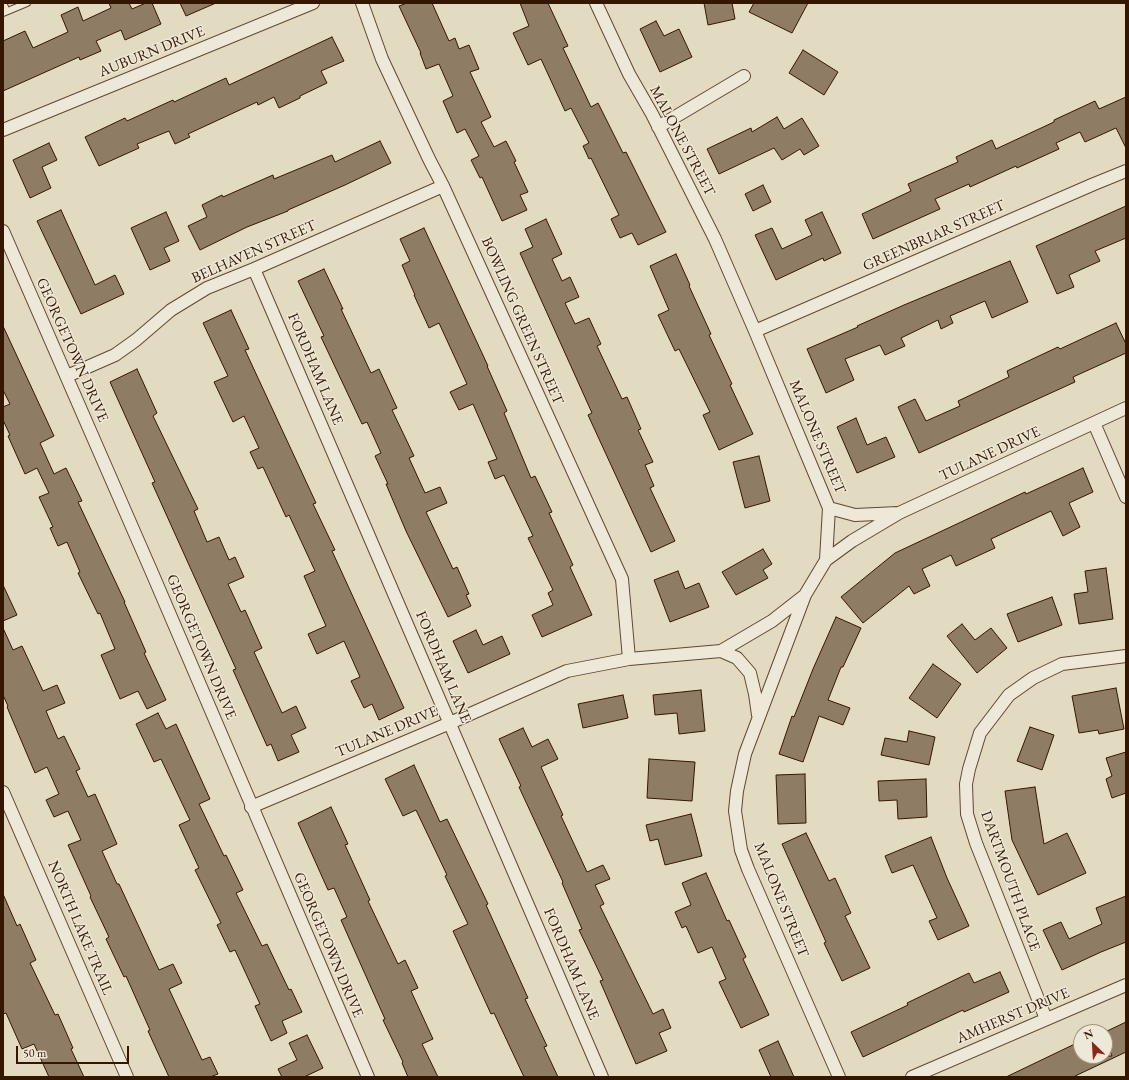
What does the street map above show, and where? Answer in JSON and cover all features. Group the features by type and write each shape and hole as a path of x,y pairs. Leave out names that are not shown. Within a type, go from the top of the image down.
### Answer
{"street":[{"name":"AUBURN DRIVE","path":"3,130 313,3"},
{"name":"BOWLING GREEN STREET","path":"362,3 382,59 443,186 622,579 629,659"},
{"name":"MALONE STREET","path":"596,3 629,74 658,127 715,239 829,508 826,560 805,595 758,720 746,754 737,791 735,811 741,850 748,869 839,1077"},
{"path":"658,127 744,76"},
{"name":"GREENBRIAR STREET","path":"755,331 1126,172"},
{"name":"BELHAVEN STREET","path":"66,376 115,355 136,340 171,310 207,288 254,269 443,186"},
{"name":"GEORGETOWN DRIVE","path":"3,231 368,1077"},
{"name":"FORDHAM LANE","path":"254,269 602,1077"},
{"name":"TULANE DRIVE","path":"826,560 852,541 899,513 1126,408"},
{"path":"1094,423 1126,497"},
{"name":"TULANE DRIVE","path":"829,508 855,515 899,513"},
{"name":"TULANE DRIVE","path":"251,807 450,723 567,671 629,659 721,651 772,621 805,595"},
{"path":"721,651 737,658 750,673 755,694 758,720"},
{"name":"DARTMOUTH PLACE","path":"1046,1019 973,836 967,814 966,784 969,769 980,733 1009,695 1033,678 1062,664 1126,656"},
{"name":"NORTH LAKE TRAIL","path":"3,792 127,1077"},
{"name":"AMHERST DRIVE","path":"912,1077 1126,985"}],"lane":[{"path":"3,3 5,12 27,3"}],"building":[{"path":"109,3 129,3 132,9 146,3 152,3 161,24 125,40 121,30 96,41 101,51 80,60 79,57 3,91 3,41 25,31 33,48 68,32 61,15 78,7 83,21 111,8"},
{"path":"180,3 216,3 186,16"},
{"path":"407,3 432,3 449,41 455,38 459,49 469,45 479,69 470,72 491,117 481,122 494,147 506,141 516,161 514,162 528,192 520,195 527,210 502,221 482,177 480,178 471,160 479,156 465,129 457,133 443,101 453,96 439,64 426,69 421,53 399,6"},
{"path":"520,3 548,3 568,46 563,48 591,107 598,103 623,153 626,152 666,232 638,245 632,233 620,238 611,219 619,215 591,158 589,159 583,146 589,143 571,108 565,111 541,59 528,65 513,33 529,26"},
{"path":"704,3 732,3 735,19 708,25"},
{"path":"754,3 808,3 792,33 749,12"},
{"path":"656,21 664,36 679,29 692,57 660,72 640,29"},
{"path":"332,37 344,61 321,71 327,83 279,108 274,97 258,105 257,102 188,134 190,137 175,144 169,131 137,144 139,148 99,166 85,137 125,118 127,121 173,100 174,102 226,78 229,85"},
{"path":"803,50 838,72 824,95 789,73"},
{"path":"1126,97 1126,148 1116,128 1085,142 1080,132 1056,143 1059,149 1017,168 1016,166 970,187 969,184 935,199 940,209 873,239 862,214 911,191 908,184 958,162 956,157 992,140 996,149 1095,101 1099,109"},
{"path":"777,117 784,129 802,118 819,146 804,155 800,149 782,160 774,148 719,174 707,149 751,128 752,132"},
{"path":"380,141 391,163 288,211 247,227 200,250 188,226 207,217 202,205 222,195 223,197 273,175 274,179 332,155 335,162"},
{"path":"49,143 57,160 42,167 51,188 30,198 13,160"},
{"path":"763,185 771,202 753,211 745,194"},
{"path":"1126,206 1126,238 1095,251 1100,261 1069,275 1074,287 1057,294 1036,246"},
{"path":"61,210 95,285 115,275 124,294 81,314 37,221"},
{"path":"166,212 179,241 164,248 170,261 150,270 131,228"},
{"path":"822,212 841,253 824,261 823,258 776,280 755,235 772,228 782,249 812,235 805,220"},
{"path":"546,219 562,254 552,259 562,281 570,277 579,297 565,303 575,324 589,318 601,344 597,346 622,399 627,397 641,429 638,430 653,462 645,465 654,486 650,488 675,541 651,552 588,415 592,413 520,253 533,247 525,229"},
{"path":"424,228 488,366 507,411 504,413 531,478 535,476 552,512 549,513 573,565 570,567 592,615 542,637 532,615 553,605 548,593 553,590 528,538 533,536 504,475 495,479 488,462 497,459 473,404 459,410 450,392 467,384 439,323 429,328 402,265 410,261 400,239"},
{"path":"676,254 711,334 709,335 732,384 730,385 753,434 719,450 703,415 710,412 679,349 675,351 658,315 669,310 650,266"},
{"path":"1010,261 1028,302 992,318 985,301 950,316 953,323 941,329 938,320 901,338 905,346 885,355 880,345 845,359 854,380 826,393 807,349 904,305"},
{"path":"324,269 371,373 379,369 397,408 392,410 414,456 409,458 425,493 440,487 447,503 426,512 453,569 457,567 469,594 466,595 471,606 448,617 406,531 386,484 388,484 375,456 381,453 367,422 362,424 321,337 324,336 298,281"},
{"path":"231,310 249,349 245,350 316,503 313,504 335,550 332,551 404,708 379,720 372,704 364,708 351,681 360,677 344,641 317,654 308,634 326,626 304,576 315,571 289,515 286,517 263,467 258,469 250,452 259,448 244,416 233,422 214,382 228,376 203,323"},
{"path":"1116,323 1126,344 1126,353 1073,377 1075,382 919,453 898,407 915,399 926,421 960,406 958,401 1009,377 1007,371 1058,347 1060,349"},
{"path":"3,326 54,436 40,443 54,474 66,468 82,501 78,502 125,602 146,652 144,653 166,700 147,709 138,691 120,699 101,655 115,649 100,613 98,614 78,573 80,572 67,542 58,546 50,528 53,527 39,497 49,493 37,468 25,474 8,436 10,435 3,420 3,407 10,404 3,390"},
{"path":"137,369 157,413 153,416 198,509 194,511 207,542 219,537 229,560 235,557 244,577 228,584 241,612 245,610 262,648 254,652 282,713 296,706 306,728 291,735 299,752 278,761 271,744 267,746 233,670 236,669 152,483 155,482 110,382"},
{"path":"856,418 867,445 886,437 895,457 857,473 837,427"},
{"path":"759,456 770,501 745,508 733,462"},
{"path":"1083,468 1093,492 1069,503 1080,527 1063,536 1051,511 991,539 995,548 956,566 951,555 922,569 930,586 914,594 909,586 863,623 841,597 895,553 1025,492 1026,494"},
{"path":"763,549 772,564 763,570 768,578 736,595 722,572"},
{"path":"1106,568 1113,619 1079,624 1074,594 1088,592 1085,571"},
{"path":"678,571 685,589 699,583 709,607 670,622 654,580"},
{"path":"3,585 17,615 3,621"},
{"path":"1052,597 1062,625 1018,642 1007,614"},
{"path":"836,617 861,628 843,667 841,667 828,700 850,708 843,725 819,716 803,762 779,754 792,716 794,717"},
{"path":"962,624 975,640 991,628 1007,648 977,673 947,636"},
{"path":"3,628 13,650 22,646 43,691 57,685 65,703 46,711 58,739 64,736 80,769 76,771 88,797 95,794 117,844 102,851 159,970 173,964 182,983 169,989 202,1060 210,1057 218,1074 210,1077 169,1077 148,1031 150,1030 126,976 124,977 106,939 109,937 68,845 81,840 68,811 54,817 46,800 59,794 47,767 35,773 7,707 8,706 3,695"},
{"path":"476,630 483,645 502,636 510,654 468,673 453,641"},
{"path":"933,664 961,684 937,718 909,698"},
{"path":"1116,688 1124,729 1099,734 1098,730 1079,733 1072,696"},
{"path":"701,690 705,731 679,734 677,713 655,715 653,695"},
{"path":"623,695 628,718 583,728 578,704"},
{"path":"158,713 166,729 176,724 210,799 199,804 224,856 226,855 243,890 236,893 262,946 267,944 289,990 291,989 302,1012 282,1021 287,1033 271,1041 255,1006 260,1004 235,950 230,952 217,925 221,923 195,870 199,868 179,825 190,820 161,759 154,762 136,724"},
{"path":"1030,727 1054,735 1042,770 1017,761"},
{"path":"523,728 532,747 548,739 558,759 541,767 563,815 561,816 587,872 603,865 610,879 595,885 604,904 600,906 653,1014 663,1009 671,1028 659,1033 667,1051 636,1064 600,981 603,980 579,930 582,929 562,883 563,882 519,787 521,786 499,739"},
{"path":"909,731 935,737 929,765 881,755 885,738 907,742"},
{"path":"1126,752 1126,793 1112,798 1106,779 1112,776 1106,758"},
{"path":"649,759 695,762 692,801 647,798"},
{"path":"414,765 440,822 447,819 488,904 486,905 528,998 525,999 547,1046 544,1047 558,1077 524,1077 494,1013 491,1014 453,931 468,924 445,876 447,875 416,810 403,816 385,779"},
{"path":"805,774 806,823 778,824 776,775"},
{"path":"926,779 927,817 898,819 897,800 879,801 878,781"},
{"path":"1035,787 1044,844 1067,833 1086,873 1038,895 1012,840 1005,791"},
{"path":"331,807 348,844 345,845 370,900 368,901 398,964 405,960 418,988 411,991 433,1039 422,1044 438,1077 408,1077 402,1063 403,1062 383,1020 385,1019 341,920 347,917 334,888 328,890 298,823"},
{"path":"691,814 702,856 665,865 658,839 650,841 646,825"},
{"path":"806,833 829,881 835,878 851,913 845,916 870,968 842,981 824,943 826,942 782,844"},
{"path":"931,837 947,878 969,926 938,940 929,921 937,918 913,865 892,873 885,856"},
{"path":"706,873 727,921 729,920 746,957 743,959 769,1015 741,1028 719,982 726,979 712,947 698,953 686,926 682,928 675,912 691,905 682,883"},
{"path":"3,894 17,926 20,924 36,960 30,963 55,1015 58,1014 73,1048 71,1049 84,1077 49,1077 34,1044 22,1049 6,1013 3,1014"},
{"path":"1126,896 1126,942 1062,970 1043,930 1061,922 1069,939 1102,924 1096,908"},
{"path":"1000,972 1009,992 964,1012 963,1010 863,1057 851,1032 908,1005 907,1003 969,973 974,983"},
{"path":"1126,1022 1126,1052 1113,1058 1113,1028"},
{"path":"307,1035 323,1068 304,1077 282,1077 278,1069 297,1060 289,1043"},
{"path":"778,1041 794,1077 771,1077 759,1050"},
{"path":"1073,1045 1073,1064 1101,1064 1073,1077 1006,1077"}]}
